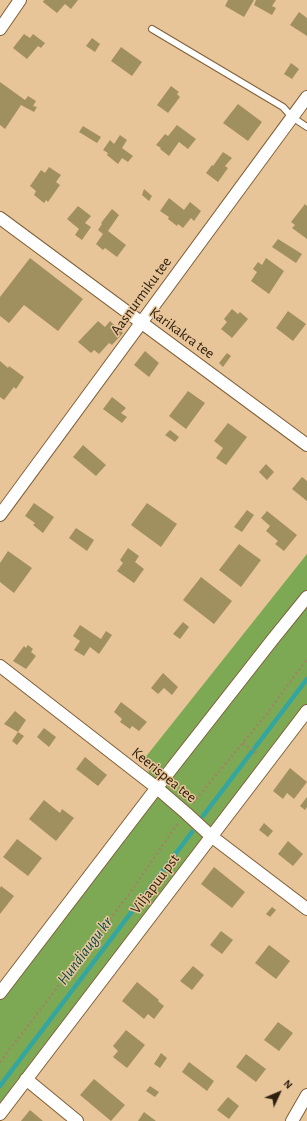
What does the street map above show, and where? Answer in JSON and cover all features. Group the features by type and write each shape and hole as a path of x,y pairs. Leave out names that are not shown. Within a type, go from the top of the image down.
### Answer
{"street":[{"path":"0,29 20,0"},
{"name":"Aasnurmiku tee","path":"0,515 307,97"},
{"name":"Karikakra tee","path":"0,218 307,445"},
{"path":"0,993 165,776 307,597"},
{"name":"Keerispea tee","path":"0,666 157,788 211,836 307,909"},
{"name":"Viljapuu pst","path":"0,1114 307,712"},
{"path":"26,1079 77,1121"},
{"path":"292,1121 307,1095"}],"lane":[{"path":"152,29 284,107 292,117 307,127"}],"path":[{"path":"0,1062 130,893 186,813 266,715 307,659"},
{"path":"244,743 260,755"}],"green space":[{"path":"307,554 307,706 0,1106 0,995 157,795 144,759"}],"building":[{"path":"44,0 78,0 71,9 65,4 57,13 43,2"},
{"path":"228,0 254,0 244,17 225,6"},
{"path":"256,0 276,0 272,6 276,8 272,15 254,5"},
{"path":"299,12 307,18 307,36 290,25"},
{"path":"24,34 30,38 33,34 45,43 41,48 38,46 27,59 13,48"},
{"path":"92,38 100,44 95,52 86,46"},
{"path":"121,47 142,62 132,76 111,61"},
{"path":"291,63 299,69 292,79 284,74"},
{"path":"0,82 25,100 28,96 36,101 33,106 37,107 34,112 21,105 5,129 0,125"},
{"path":"171,86 179,92 177,94 180,97 168,113 157,105"},
{"path":"238,104 262,122 248,141 223,123"},
{"path":"177,125 196,139 188,149 179,142 169,156 156,145 165,134 168,136"},
{"path":"83,126 101,137 97,143 79,132"},
{"path":"120,135 127,140 122,148 133,156 128,162 122,158 118,164 107,155 108,153 103,150 110,140 114,144"},
{"path":"223,152 232,158 225,166 228,168 218,182 206,173"},
{"path":"49,167 61,175 56,182 60,185 48,202 46,200 44,203 34,195 36,191 30,186 41,170 45,173"},
{"path":"144,189 152,196 149,201 142,195"},
{"path":"169,198 184,210 190,202 201,211 194,221 191,218 183,228 178,224 177,226 168,219 169,217 160,211"},
{"path":"305,204 307,206 307,239 292,228 295,225 291,222"},
{"path":"78,206 91,216 85,223 91,227 82,240 75,235 79,229 67,219"},
{"path":"112,209 119,215 108,231 126,245 117,257 105,248 103,250 96,244 103,234 98,230 102,224 101,223"},
{"path":"278,239 302,254 296,263 272,247"},
{"path":"30,258 83,299 58,331 24,305 9,323 0,316 0,297"},
{"path":"266,258 284,271 269,294 251,281 257,272 253,269 258,262 262,265"},
{"path":"232,309 238,314 240,312 248,319 232,338 221,329 227,322 224,319"},
{"path":"288,311 306,324 293,341 276,328"},
{"path":"98,321 105,327 110,321 123,333 112,345 109,343 99,354 94,350 91,353 78,342"},
{"path":"145,351 159,363 149,377 134,365"},
{"path":"227,353 231,356 223,367 219,363"},
{"path":"0,361 8,368 9,366 24,377 16,389 14,387 4,400 0,397"},
{"path":"188,391 205,403 186,429 169,416"},
{"path":"112,397 126,408 121,413 127,417 122,423 103,409"},
{"path":"228,423 247,437 226,465 216,458 223,448 214,441"},
{"path":"170,430 179,437 175,442 165,435"},
{"path":"83,445 106,465 96,476 73,457"},
{"path":"266,464 274,472 267,480 259,472"},
{"path":"302,477 307,481 307,501 292,489"},
{"path":"34,503 54,517 43,533 33,525 35,523 25,516"},
{"path":"147,503 177,524 161,547 131,525"},
{"path":"247,510 254,515 242,532 234,527"},
{"path":"267,511 297,535 284,551 275,544 278,541 266,531 270,526 261,518"},
{"path":"76,528 94,540 87,551 69,538"},
{"path":"239,544 261,560 241,587 219,570"},
{"path":"128,548 139,556 135,562 144,569 134,583 117,571 123,563 120,560"},
{"path":"8,551 32,568 14,593 0,582 0,563"},
{"path":"201,577 232,601 214,624 183,600"},
{"path":"183,622 189,627 180,639 173,634"},
{"path":"80,625 101,639 106,631 112,635 99,654 90,647 84,656 74,650 80,641 73,636"},
{"path":"28,645 33,649 31,652 36,656 26,669 13,661 24,646 26,648"},
{"path":"163,673 178,687 172,695 164,688 158,694 151,688"},
{"path":"121,702 147,722 139,731 132,726 130,729 120,722 122,719 114,712"},
{"path":"15,711 26,720 18,732 4,724"},
{"path":"44,728 56,737 49,747 37,737"},
{"path":"18,732 24,736 17,745 12,741"},
{"path":"85,757 107,775 98,786 76,769"},
{"path":"290,768 307,782 294,799 287,793 283,799 273,791"},
{"path":"307,797 307,807 305,810 300,806"},
{"path":"44,800 60,813 62,809 74,818 56,841 29,819"},
{"path":"264,823 273,831 268,837 259,830"},
{"path":"17,839 42,858 28,876 3,857"},
{"path":"288,841 303,854 293,866 278,854"},
{"path":"214,867 245,892 232,908 201,884"},
{"path":"1,886 14,896 0,914 0,888"},
{"path":"272,907 276,910 270,917 266,914"},
{"path":"221,931 233,940 222,954 210,945"},
{"path":"269,945 290,961 276,979 255,963"},
{"path":"193,966 204,975 192,990 180,981"},
{"path":"137,982 164,1006 154,1019 148,1014 144,1019 122,1001"},
{"path":"278,1022 293,1033 279,1051 264,1040"},
{"path":"126,1030 145,1045 127,1068 113,1057 118,1051 113,1046"},
{"path":"161,1053 167,1058 160,1068 154,1064"},
{"path":"246,1054 266,1069 256,1082 236,1067"},
{"path":"189,1062 214,1081 207,1091 182,1072"},
{"path":"94,1079 125,1105 111,1121 80,1095"},
{"path":"150,1086 159,1092 155,1097 146,1091"},
{"path":"228,1097 239,1106 229,1119 217,1110"},
{"path":"30,1110 43,1121 21,1121"},
{"path":"144,1112 156,1121 138,1121"}],"waterway":[{"name":"Hundiaugu kr","path":"203,816 307,679"},
{"name":"Hundiaugu kr","path":"0,1086 192,832"}]}
